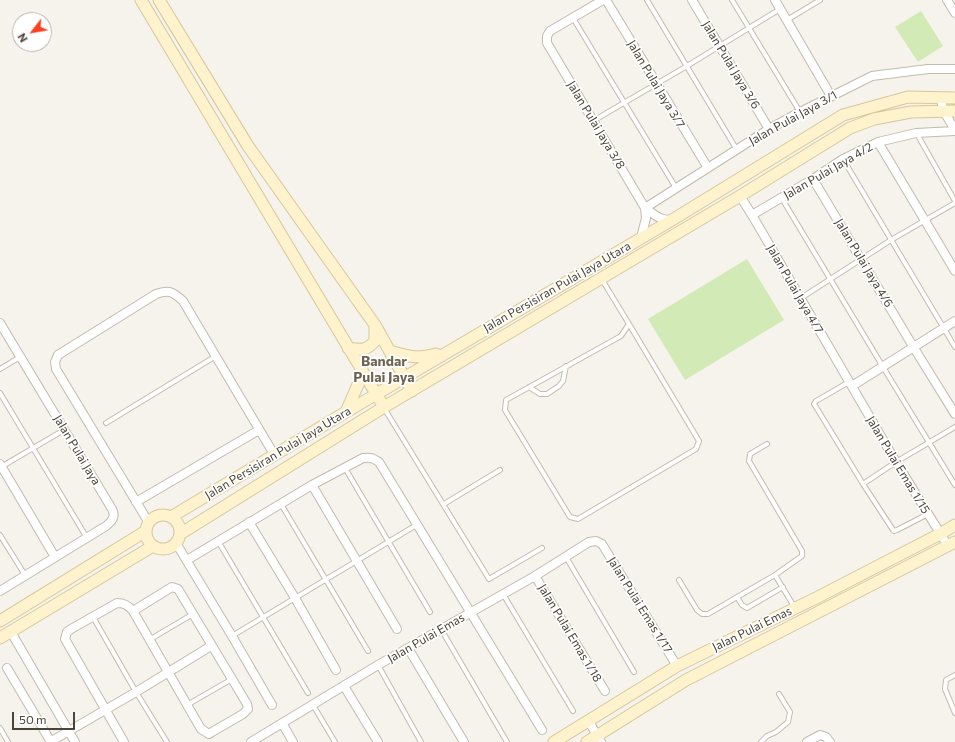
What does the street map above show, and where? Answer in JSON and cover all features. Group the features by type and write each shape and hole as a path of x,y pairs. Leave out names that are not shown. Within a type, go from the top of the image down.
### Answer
{"main road":[{"path":"141,0 384,407"},
{"path":"159,0 248,146 375,325 412,391"},
{"name":"Jalan Persisiran Pulai Jaya Utara","path":"171,517 275,456 404,377 672,220 843,115 908,97 955,98"},
{"name":"Jalan Persisiran Pulai Jaya Utara","path":"178,539 384,407 740,196 850,128 874,119 904,113 943,110 955,111"},
{"path":"348,348 358,350 368,348 375,341 375,325"},
{"path":"390,352 412,358 425,357 448,351"},
{"path":"346,412 363,373"},
{"path":"0,621 148,527 157,516 164,515 171,517 178,524 178,539 173,546 165,549 153,546 148,538 148,527"},
{"name":"Jalan Pulai Emas","path":"554,742 677,666 940,534 955,524"},
{"name":"Jalan Pulai Emas","path":"595,740 686,680 952,544"},
{"path":"0,638 153,546"}],"street":[{"path":"573,18 604,0"},
{"name":"Jalan Pulai Jaya 3/7","path":"604,0 708,168"},
{"name":"Jalan Pulai Jaya 3/6","path":"692,0 769,129"},
{"path":"775,0 831,96"},
{"path":"947,0 955,13"},
{"name":"Jalan Pulai Jaya 3/8","path":"573,18 550,31 547,36 547,43 645,208"},
{"name":"Jalan Pulai Jaya 3/1","path":"645,208 769,129 872,76 928,69 955,69"},
{"path":"941,98 943,110 955,131"},
{"name":"Jalan Pulai Jaya 4/2","path":"752,215 843,160 878,142 916,133 955,131"},
{"path":"878,142 955,271"},
{"name":"Jalan Pulai Jaya 4/6","path":"813,179 955,414"},
{"name":"Jalan Pulai Jaya 4/7","path":"740,196 851,384"},
{"path":"645,208 658,218 663,220 672,220"},
{"path":"641,238 646,218 645,208"},
{"path":"148,527 136,502 56,369 56,362 58,355 156,294 165,291 175,293 183,301 275,456"},
{"path":"851,384 883,367 955,321"},
{"name":"Jalan Pulai Jaya","path":"0,323 113,513 112,521 106,526 25,575 0,592"},
{"name":"Jalan Pulai Emas 1/15","path":"851,384 940,534 952,544"},
{"path":"136,502 259,430"},
{"path":"186,560 312,485 363,458 368,457 380,462 542,730"},
{"path":"1,466 55,557"},
{"name":"Jalan Pulai Emas","path":"312,485 397,629"},
{"path":"249,522 336,670"},
{"path":"178,539 186,560 272,705"},
{"name":"Jalan Pulai Emas","path":"252,742 378,665 535,576 589,542 596,540 602,544"},
{"name":"Jalan Pulai Emas 1/17","path":"602,544 677,666"},
{"name":"Jalan Pulai Emas 1/18","path":"535,576 605,691"},
{"path":"124,742 65,639 67,632 117,603 127,605 133,611 201,729 209,734 243,714 248,709 247,704 176,587 172,587 133,611"},
{"path":"11,632 75,742"},
{"path":"7,668 50,742 211,646"},
{"path":"408,648 464,742"},
{"path":"344,686 378,742"},
{"path":"588,720 595,740"},
{"path":"282,724 293,742"},
{"path":"806,742 820,735 828,739"}],"lane":[{"path":"647,0 737,150"},
{"path":"732,0 800,112"},
{"path":"787,20 820,0"},
{"path":"593,121 780,9"},
{"path":"573,18 676,188"},
{"path":"801,298 862,258 955,202 916,133"},
{"path":"843,160 955,347"},
{"path":"781,197 955,484"},
{"path":"601,278 629,324 699,441 696,449 578,519 570,517 505,410 506,400 621,336 629,324"},
{"path":"0,369 20,356"},
{"path":"106,423 216,356"},
{"path":"529,387 540,394 547,394 559,386 563,381 566,366"},
{"path":"851,384 816,401 814,404 894,531 928,514"},
{"path":"0,393 87,538"},
{"path":"384,407 489,579 542,548"},
{"path":"863,484 955,426"},
{"path":"1,466 64,430"},
{"path":"678,580 697,610 702,614 708,614 776,575 802,556 802,551 749,460 750,454 767,444"},
{"path":"344,468 430,612"},
{"path":"444,504 500,470"},
{"path":"281,504 368,651"},
{"path":"232,636 418,524"},
{"path":"0,535 25,575"},
{"path":"218,541 308,694"},
{"path":"566,557 634,672"},
{"path":"776,575 795,608"},
{"path":"737,597 742,605 747,608 783,587"},
{"path":"502,594 573,711"},
{"path":"149,640 193,614"},
{"path":"93,616 136,692 167,742"},
{"path":"441,630 507,742"},
{"path":"378,665 421,742"},
{"path":"955,675 946,680 945,689 955,713"},
{"path":"187,705 232,679"},
{"path":"761,742 767,736 776,732 788,722 790,712 779,694"},
{"path":"313,704 335,742"},
{"path":"0,728 8,742"}],"green space":[{"path":"921,11 943,46 918,62 895,27"},
{"path":"747,259 784,320 685,380 648,319"}],"district":[{"name":"Bandar Pulai Jaya","path":"384,370"}]}
